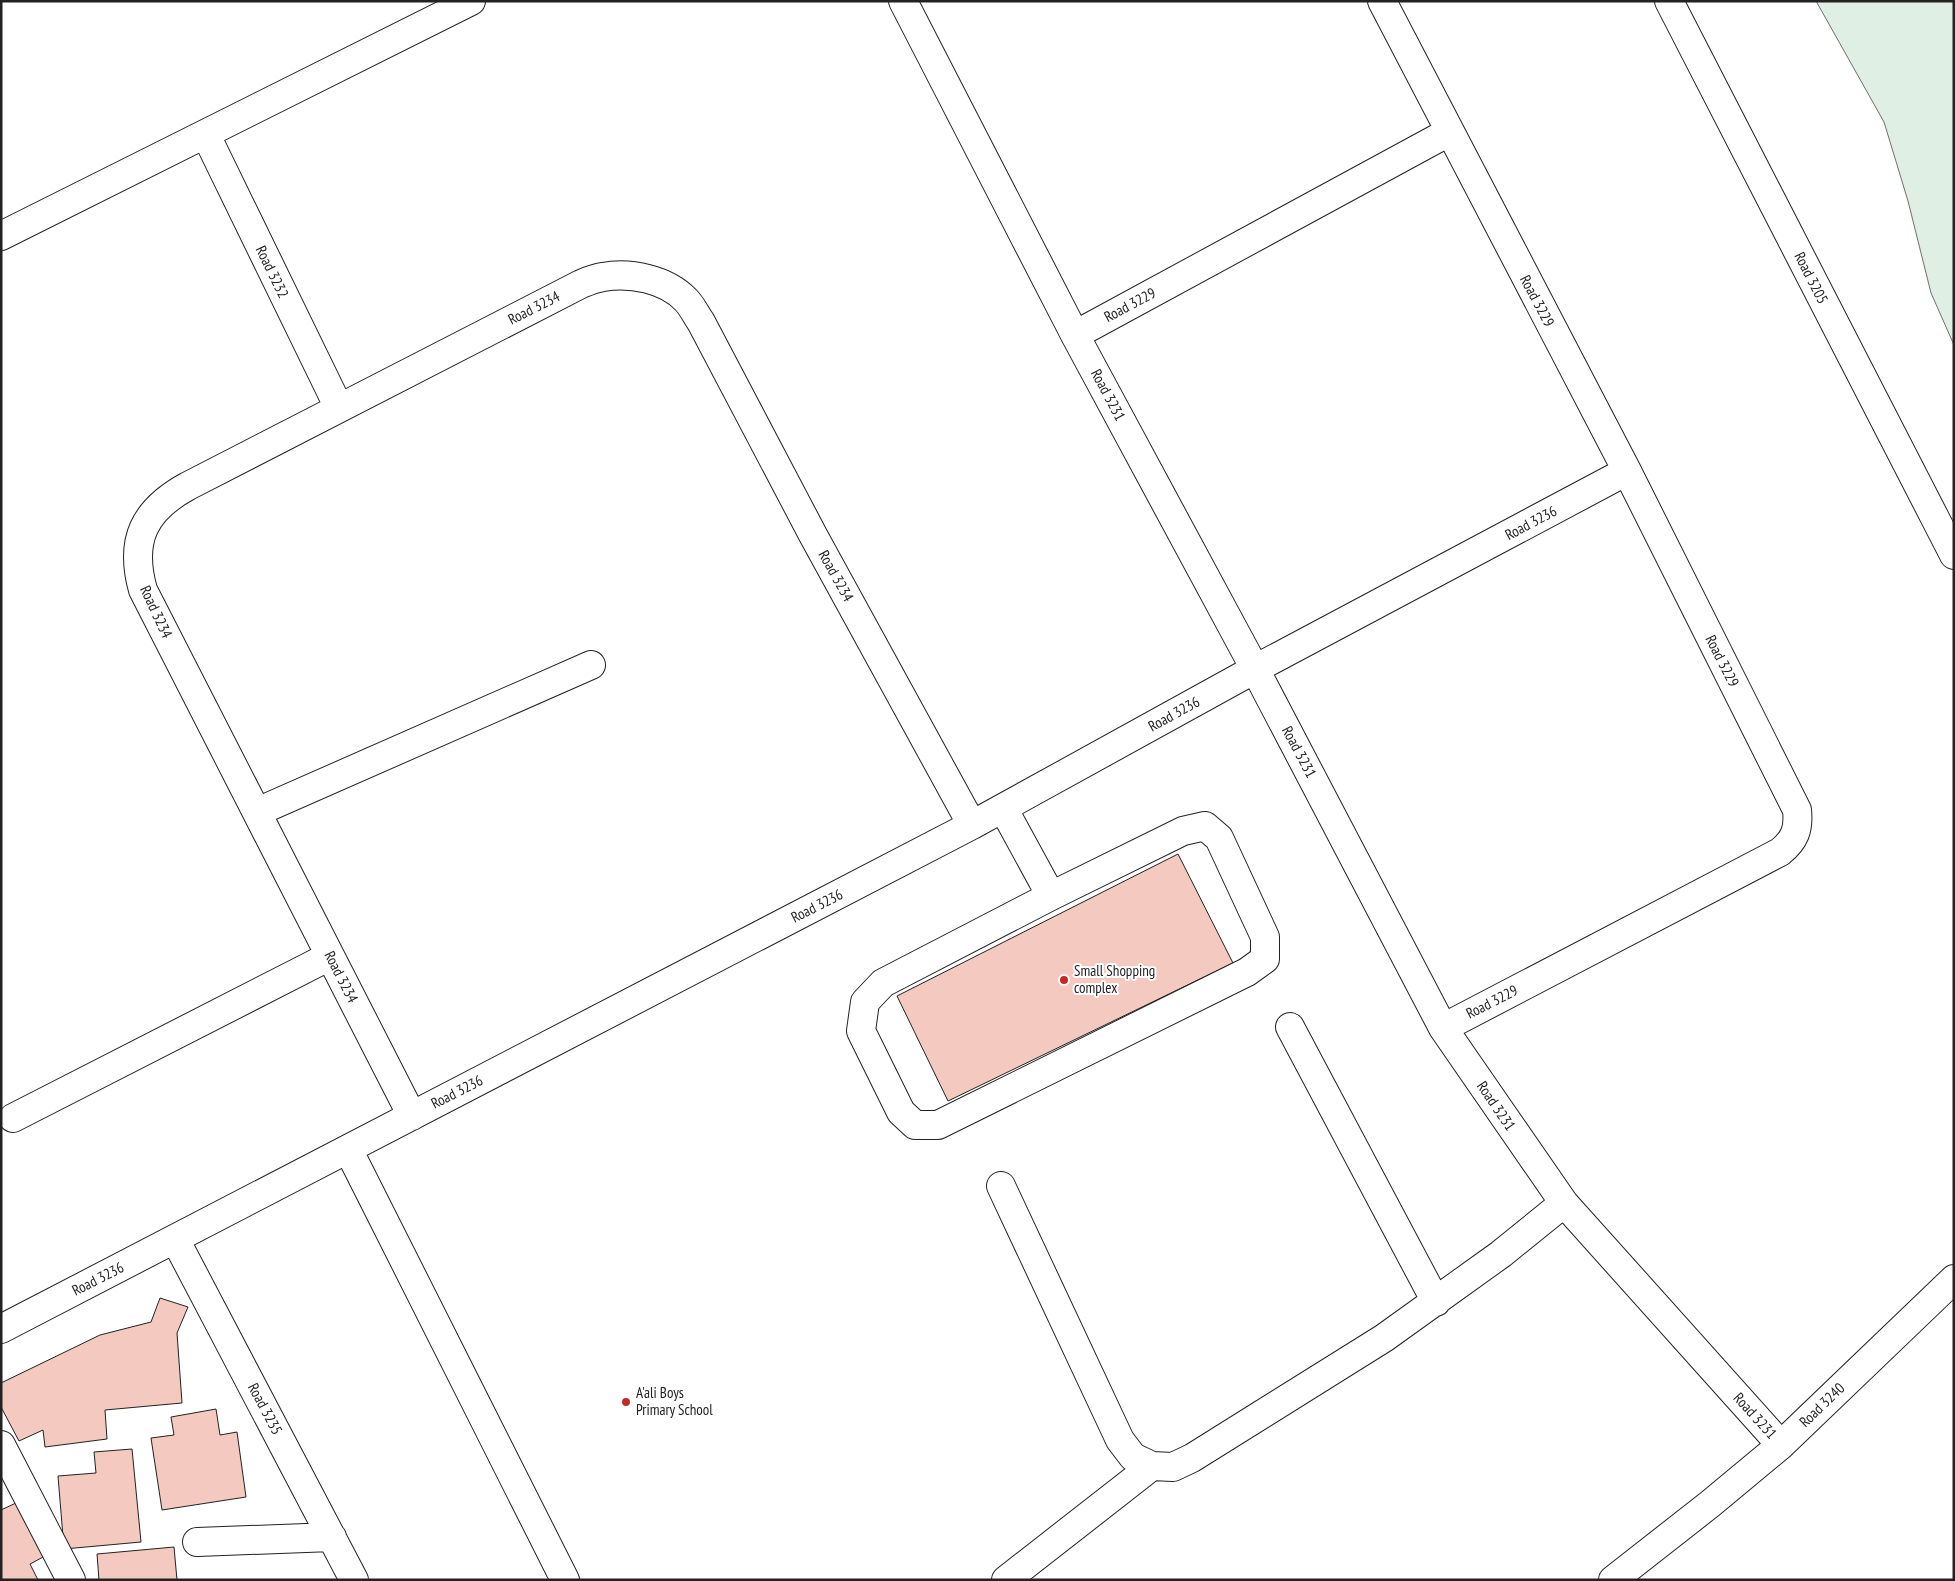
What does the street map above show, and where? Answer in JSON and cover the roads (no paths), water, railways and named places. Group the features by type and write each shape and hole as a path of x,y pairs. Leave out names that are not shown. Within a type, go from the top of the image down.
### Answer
{"street":[{"path":"1,236 206,135 437,9 471,1"},
{"name":"Road 3231","path":"903,1 1076,335 1255,669 1443,1028 1564,1204 1781,1445"},
{"name":"Road 3229","path":"1382,1 1627,471 1797,810 1798,822 1796,834 1790,844 1780,852 1443,1028"},
{"name":"Road 3205","path":"1669,1 1954,555"},
{"name":"Road 3229","path":"1076,335 1449,132"},
{"name":"Road 3232","path":"206,135 339,408"},
{"name":"Road 3234","path":"412,1116 143,590 138,569 138,548 143,528 154,510 170,496 339,408 581,284 602,277 624,275 646,278 667,286 686,300 700,322 818,544 972,825"},
{"name":"Road 3236","path":"1,1329 972,825 1255,669 1627,471"},
{"path":"256,812 590,665"},
{"path":"1003,808 1051,896"},
{"path":"1205,826 1220,838 1265,937 1266,959 1247,972 938,1125 915,1125 901,1112 861,1031 865,1002 883,983 1051,896 1183,831 1205,826"},
{"path":"13,1118 330,956"},
{"path":"1290,1027 1436,1302"},
{"path":"348,1149 565,1580"},
{"path":"1001,1186 1120,1440 1133,1457 1152,1466 1173,1467 1192,1458 1384,1338 1501,1254 1564,1204"},
{"name":"Road 3235","path":"175,1239 354,1580"},
{"name":"Road 3240","path":"1613,1580 1703,1510 1781,1445 1954,1279"},
{"path":"1,1445 71,1580"},
{"path":"1006,1580 1152,1466"},
{"path":"197,1542 332,1537"}],"place":[{"name":"Small Shopping complex","path":"1064,980"},
{"name":"A'ali Boys Primary School","path":"626,1402"}]}
